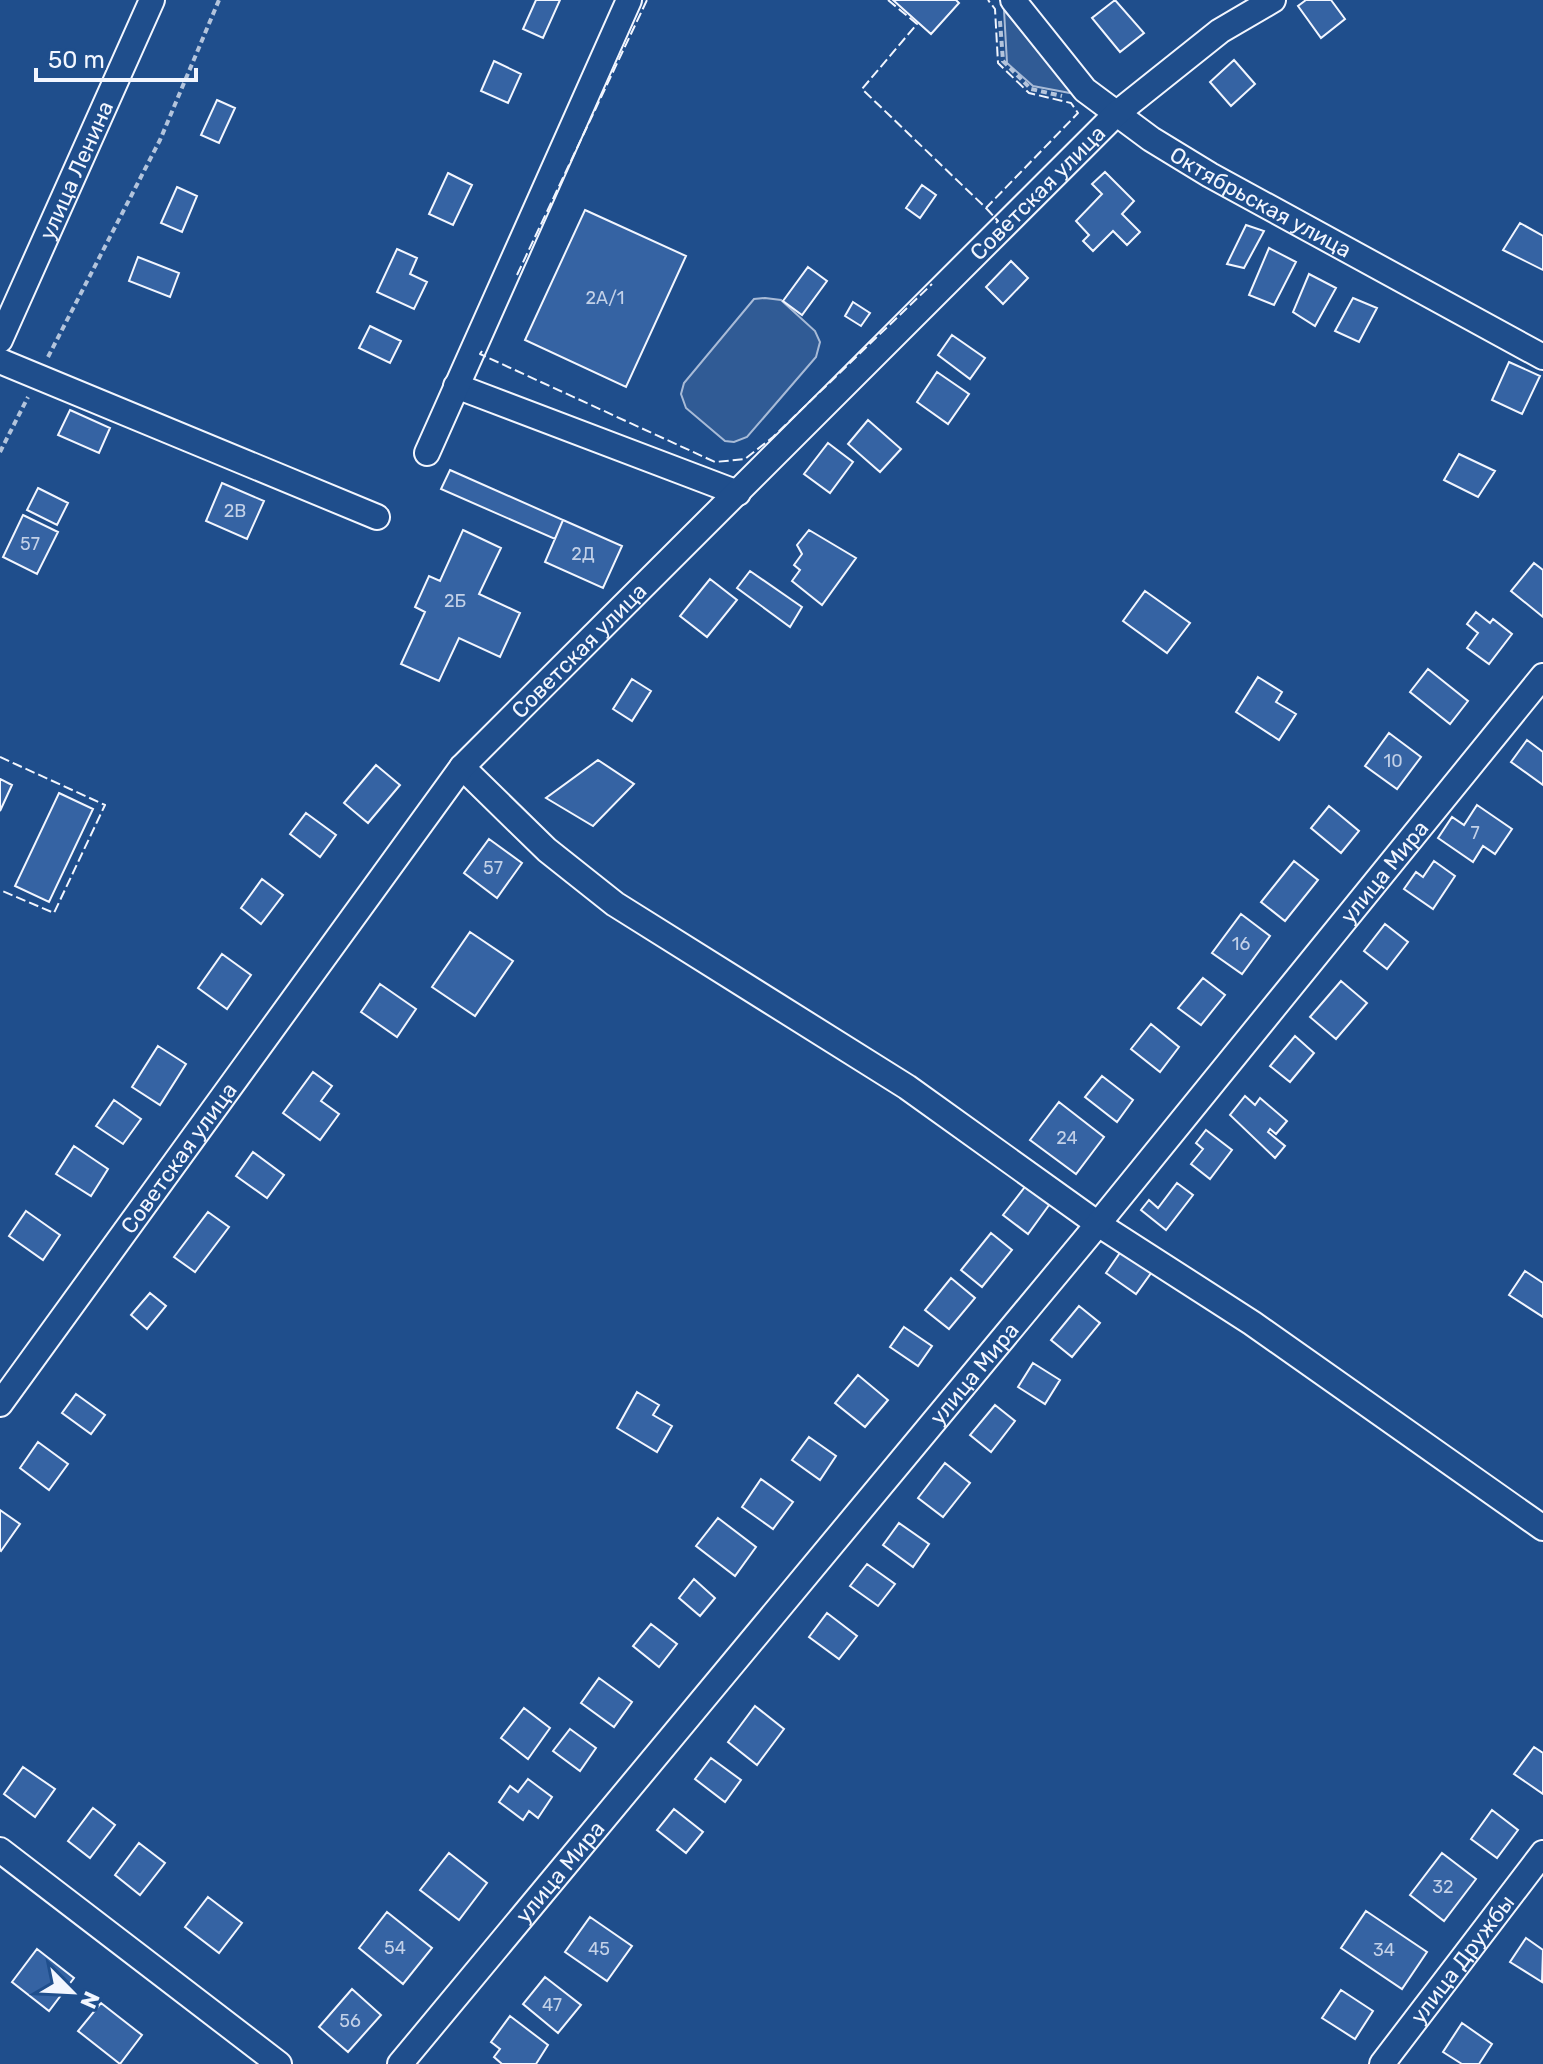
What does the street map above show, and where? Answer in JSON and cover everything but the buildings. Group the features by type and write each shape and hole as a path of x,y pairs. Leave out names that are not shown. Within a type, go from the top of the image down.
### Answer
{"street":[{"name":"улица Ленина","path":"0,340 152,0"},
{"path":"427,453 629,0"},
{"name":"Октябрьская улица","path":"1013,0 1085,90 1116,114 1210,175 1543,357"},
{"name":"Советская улица","path":"0,1404 462,767 1116,114 1220,31 1273,0"},
{"path":"0,361 377,517"},
{"path":"456,386 738,493"},
{"name":"улица Мира","path":"400,2064 1098,1224 1543,676"},
{"path":"462,767 547,850 615,904 907,1087 1098,1224 1252,1323 1543,1528"},
{"path":"0,1850 279,2064"},
{"name":"улица Дружбы","path":"1382,2064 1543,1853"}],"path":[{"path":"0,452 160,140 219,0"}],"shaded area":[{"path":"1004,10 1075,94 1033,86 1007,63"},
{"path":"754,299 781,300 815,331 820,342 816,357 747,437 734,442 725,441 686,408 681,394 684,383"}],"fence":[{"path":"517,275 647,0"},
{"path":"888,0 917,24 862,89 986,208 1078,113 1071,103 1029,93 998,63 995,9 988,0"},
{"path":"986,208 998,221 996,223"},
{"path":"482,351 480,354 715,462 745,459 773,437 932,284"},
{"path":"0,757 105,805 54,913 0,890"}]}
